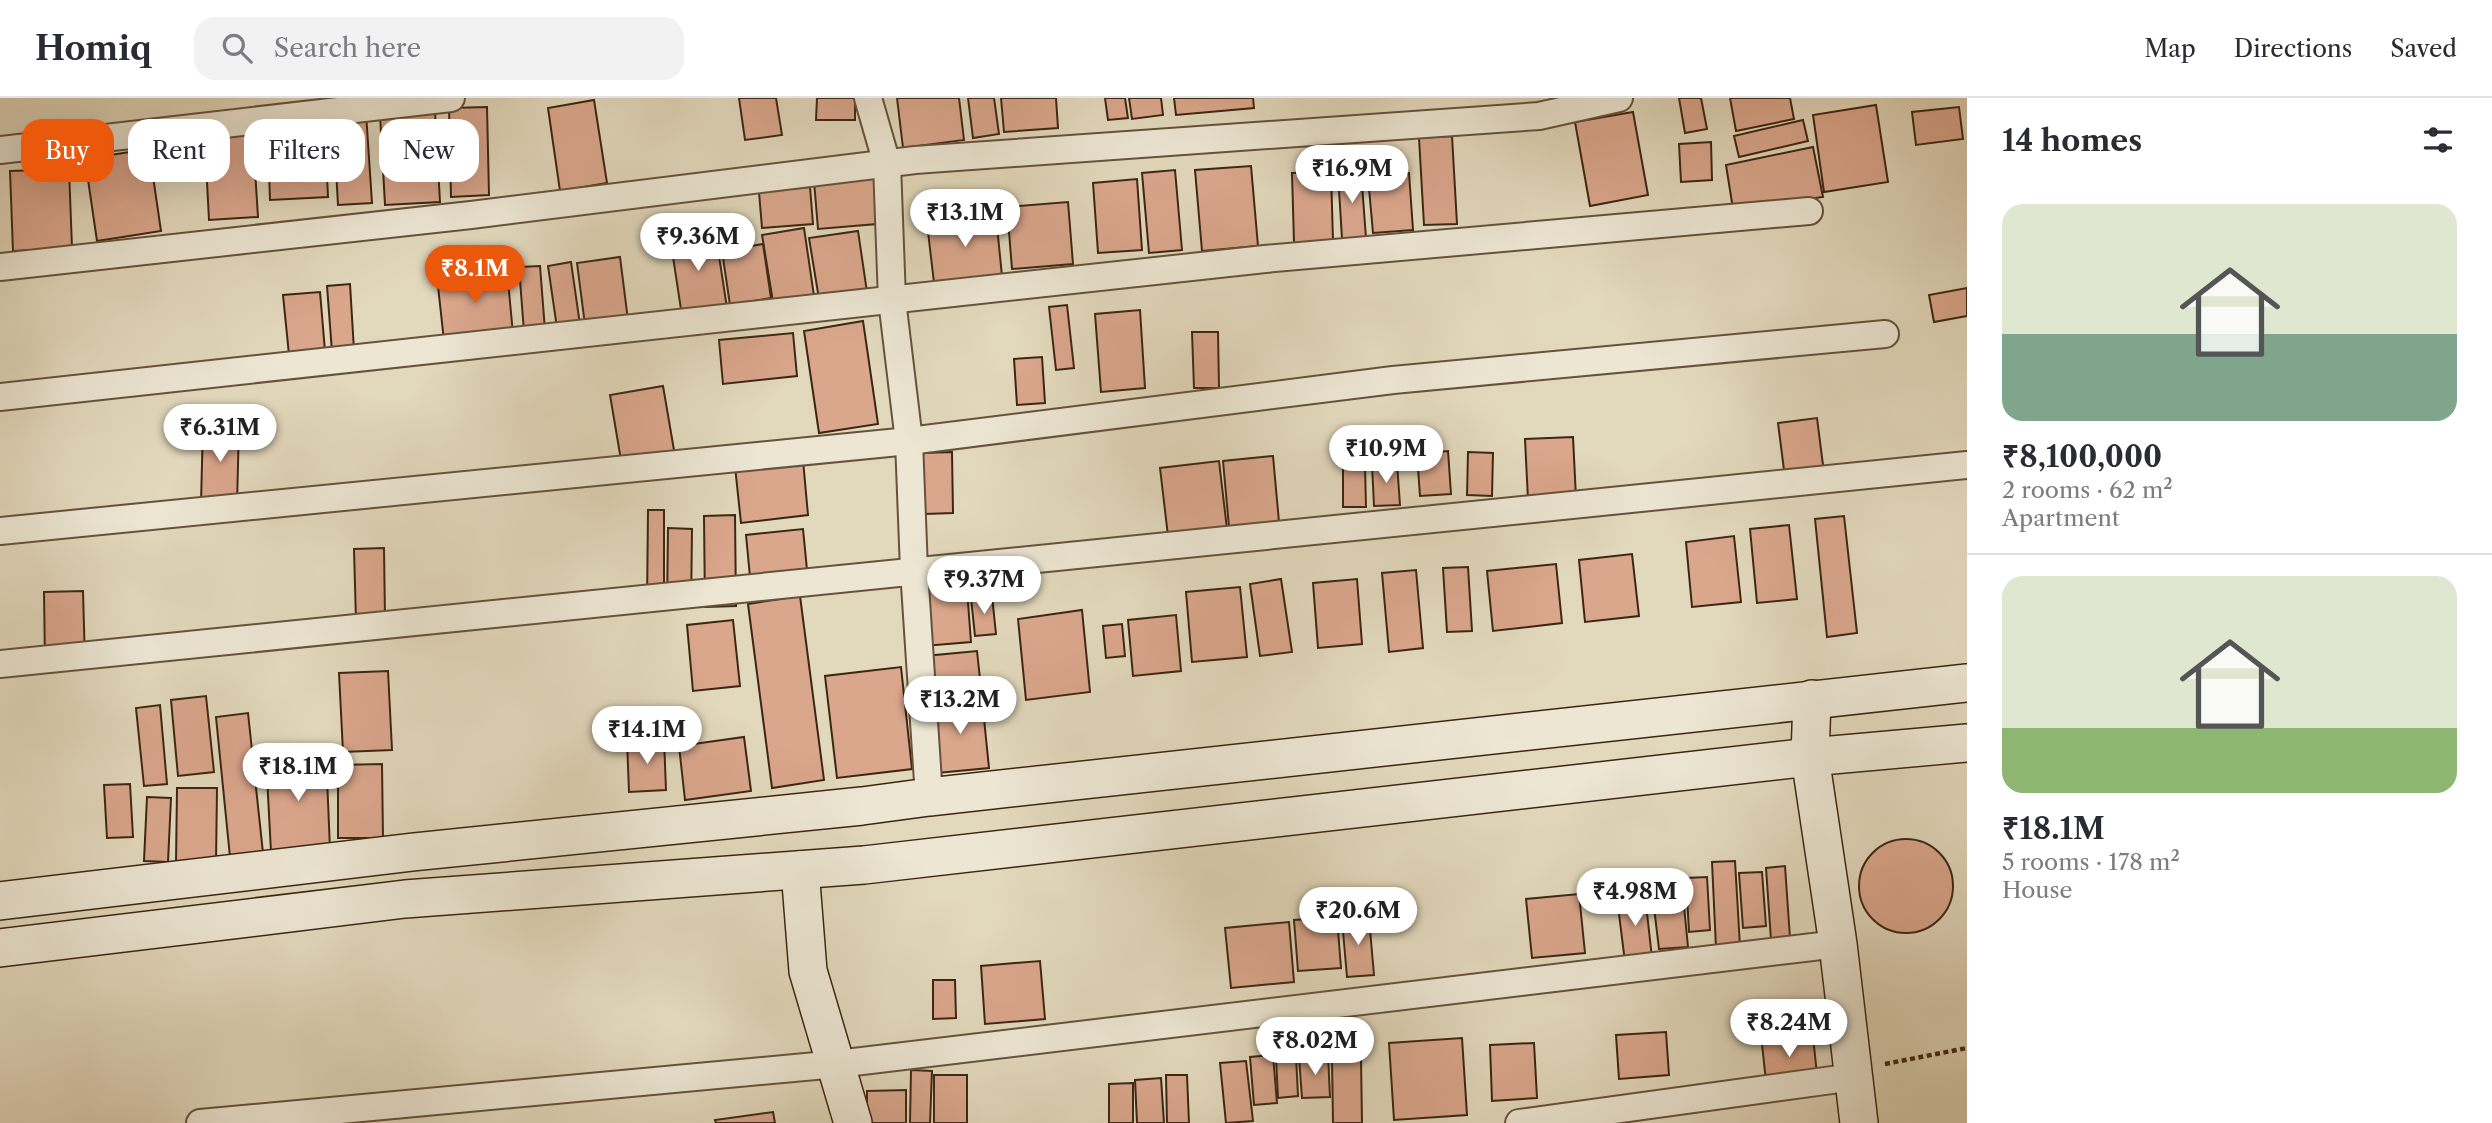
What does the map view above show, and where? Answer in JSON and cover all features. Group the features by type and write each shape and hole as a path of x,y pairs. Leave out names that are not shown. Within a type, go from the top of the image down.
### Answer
{"main road":[{"path":"1967,682 862,806 414,852 9,900 11,946 405,899 864,866 1810,757 1967,743"},
{"path":"1812,699 1810,757 1838,944 1859,1123"},
{"path":"1679,716 1687,771"},
{"path":"862,806 864,866"},
{"path":"800,870 808,971 853,1123"}],"street":[{"path":"0,150 451,98"},
{"path":"868,98 887,164 892,300 909,441 914,570 929,797"},
{"path":"0,268 471,215 887,164 1539,116 1619,98"},
{"path":"0,397 1265,259 1809,211"},
{"path":"0,531 909,441 1393,380 1885,334"},
{"path":"0,664 1967,465"},
{"path":"200,1123 837,1064 1838,944"},
{"path":"1518,1123 1853,1073"}],"path":[{"path":"1853,1073 1967,1048"}],"building":[{"path":"739,98 776,98 782,135 745,140"},
{"path":"817,98 855,98 855,120 816,120"},
{"path":"897,98 959,98 964,140 903,148"},
{"path":"968,98 994,98 999,134 973,138"},
{"path":"1001,98 1056,98 1058,128 1004,132"},
{"path":"1105,98 1125,98 1128,118 1108,120"},
{"path":"1129,98 1161,98 1163,115 1132,119"},
{"path":"1174,98 1253,98 1254,108 1176,115"},
{"path":"1679,98 1701,98 1707,129 1685,133"},
{"path":"1730,98 1790,98 1794,119 1736,131"},
{"path":"594,100 607,183 560,191 548,108"},
{"path":"1876,105 1888,182 1824,192 1813,115"},
{"path":"487,107 489,195 451,197 451,182 479,182 479,119 449,119 449,108"},
{"path":"1959,107 1963,139 1916,145 1912,112"},
{"path":"435,112 435,119 380,119 380,115"},
{"path":"1633,112 1648,195 1590,206 1575,122"},
{"path":"324,113 324,119 267,119 267,116"},
{"path":"366,113 372,203 338,205 337,182 365,182 365,119 333,119 333,116"},
{"path":"1803,120 1808,141 1739,157 1734,136"},
{"path":"230,124 244,124 244,182 256,182 258,217 209,220 207,182 230,182"},
{"path":"1452,136 1457,224 1424,225 1419,138"},
{"path":"1711,142 1712,180 1681,182 1679,144"},
{"path":"1813,147 1823,197 1733,209 1726,165"},
{"path":"128,152 128,182 154,182 161,231 97,241 88,182 114,182 114,154"},
{"path":"1251,166 1258,246 1202,251 1195,170"},
{"path":"1175,170 1182,250 1149,253 1142,173"},
{"path":"10,171 21,171 21,182 69,182 72,248 13,251"},
{"path":"1361,171 1366,238 1342,239 1338,173"},
{"path":"1331,172 1333,241 1294,243 1292,173"},
{"path":"876,173 877,224 818,229 814,181"},
{"path":"1409,173 1413,230 1373,233 1368,177"},
{"path":"1137,179 1142,250 1098,253 1093,183"},
{"path":"269,182 327,182 328,197 270,200"},
{"path":"384,182 439,182 440,202 385,205"},
{"path":"810,187 813,224 762,228 759,192"},
{"path":"1068,202 1073,264 1012,269 1007,207"},
{"path":"996,216 1002,276 934,283 927,223"},
{"path":"804,228 814,296 773,302 762,235"},
{"path":"715,230 727,308 682,316 670,237"},
{"path":"858,231 867,292 819,299 809,238"},
{"path":"763,244 771,298 730,305 722,251"},
{"path":"620,257 628,320 585,325 577,263"},
{"path":"571,262 580,325 557,328 548,266"},
{"path":"540,266 545,330 524,332 519,267"},
{"path":"507,270 513,334 444,341 437,277"},
{"path":"350,284 354,350 332,352 327,286"},
{"path":"1967,288 1967,316 1934,322 1929,295"},
{"path":"320,292 325,351 289,355 283,295"},
{"path":"1067,305 1074,368 1056,370 1049,307"},
{"path":"1140,310 1145,388 1101,392 1095,314"},
{"path":"863,321 878,424 819,433 804,331"},
{"path":"1192,332 1218,332 1219,388 1194,388"},
{"path":"793,333 797,376 723,384 719,340"},
{"path":"1042,357 1045,403 1017,405 1014,359"},
{"path":"663,386 675,456 622,466 610,395"},
{"path":"1817,418 1824,473 1785,478 1778,423"},
{"path":"203,425 239,426 237,504 201,503"},
{"path":"1573,437 1576,498 1528,500 1525,439"},
{"path":"802,449 808,515 741,523 734,457"},
{"path":"1448,451 1451,494 1420,496 1417,454"},
{"path":"952,452 953,513 925,514 923,453"},
{"path":"1468,452 1493,453 1492,496 1467,495"},
{"path":"1273,456 1279,522 1229,527 1223,461"},
{"path":"1219,461 1227,529 1168,536 1160,468"},
{"path":"1397,463 1400,505 1374,506 1372,464"},
{"path":"1365,466 1366,507 1343,507 1343,467"},
{"path":"648,510 664,510 664,604 647,604"},
{"path":"735,515 736,606 705,607 704,516"},
{"path":"1844,516 1857,633 1827,637 1815,519"},
{"path":"1789,525 1797,599 1757,603 1750,529"},
{"path":"668,528 692,529 691,608 667,608"},
{"path":"803,529 807,570 750,577 746,535"},
{"path":"1734,536 1741,602 1692,607 1686,542"},
{"path":"384,548 385,620 356,621 354,549"},
{"path":"1632,554 1639,616 1585,622 1579,560"},
{"path":"1556,564 1562,623 1493,631 1487,571"},
{"path":"1468,567 1472,631 1447,632 1443,568"},
{"path":"1416,570 1423,648 1389,652 1382,573"},
{"path":"966,576 971,642 924,646 919,580"},
{"path":"1281,579 1292,652 1260,656 1250,584"},
{"path":"1357,579 1362,644 1318,648 1313,583"},
{"path":"1240,587 1247,657 1192,662 1186,592"},
{"path":"83,591 85,663 45,664 44,592"},
{"path":"800,596 824,780 772,788 748,604"},
{"path":"992,596 996,634 975,636 971,598"},
{"path":"1082,610 1090,692 1026,700 1018,619"},
{"path":"1176,615 1181,671 1133,676 1128,620"},
{"path":"733,620 740,686 693,691 687,625"},
{"path":"1122,624 1125,656 1106,658 1103,626"},
{"path":"977,651 981,688 929,694 925,656"},
{"path":"901,667 912,769 837,778 825,676"},
{"path":"388,671 392,750 343,752 339,673"},
{"path":"206,696 214,772 178,776 171,700"},
{"path":"982,699 989,768 937,773 931,705"},
{"path":"160,705 167,784 144,786 136,708"},
{"path":"248,713 263,853 230,857 216,717"},
{"path":"744,737 751,791 685,800 679,746"},
{"path":"664,739 666,790 629,792 627,741"},
{"path":"326,754 330,849 271,852 266,757"},
{"path":"382,764 383,838 338,838 338,765"},
{"path":"130,784 133,837 107,838 104,785"},
{"path":"177,788 217,788 216,863 176,863"},
{"path":"147,797 171,798 168,862 144,861"},
{"path":"1906,839 1924,843 1939,853 1949,868 1953,886 1949,904 1939,919 1924,929 1906,933 1888,929 1873,919 1863,904 1859,886 1863,868 1873,853 1888,843"},
{"path":"1735,861 1740,946 1716,948 1712,862"},
{"path":"1785,866 1790,938 1771,940 1766,868"},
{"path":"1762,872 1766,926 1743,928 1739,873"},
{"path":"1707,877 1710,930 1689,932 1686,878"},
{"path":"1579,894 1585,953 1532,958 1526,899"},
{"path":"1645,895 1652,958 1625,962 1617,898"},
{"path":"1683,896 1688,947 1659,949 1653,899"},
{"path":"1337,917 1341,968 1298,971 1294,920"},
{"path":"1369,918 1374,975 1347,977 1342,920"},
{"path":"1289,922 1294,982 1231,988 1225,928"},
{"path":"1040,961 1045,1019 985,1024 981,966"},
{"path":"933,980 955,980 956,1018 933,1019"},
{"path":"1666,1032 1669,1075 1619,1079 1616,1035"},
{"path":"1813,1037 1817,1074 1766,1081 1762,1044"},
{"path":"1462,1038 1467,1115 1394,1120 1389,1043"},
{"path":"1534,1043 1537,1098 1492,1101 1490,1045"},
{"path":"1273,1055 1277,1103 1254,1105 1250,1057"},
{"path":"1328,1055 1330,1097 1302,1098 1299,1057"},
{"path":"1296,1056 1298,1096 1278,1098 1276,1057"},
{"path":"1332,1059 1361,1059 1362,1123 1333,1123"},
{"path":"1246,1061 1253,1121 1226,1123 1220,1063"},
{"path":"911,1070 932,1071 930,1123 910,1123"},
{"path":"934,1075 967,1075 967,1123 934,1123"},
{"path":"1166,1075 1187,1075 1189,1123 1167,1123"},
{"path":"1161,1078 1164,1123 1137,1123 1135,1080"},
{"path":"1133,1083 1133,1123 1109,1123 1109,1084"},
{"path":"906,1090 906,1123 867,1123 867,1091"},
{"path":"773,1112 775,1123 716,1123 715,1120"}]}
